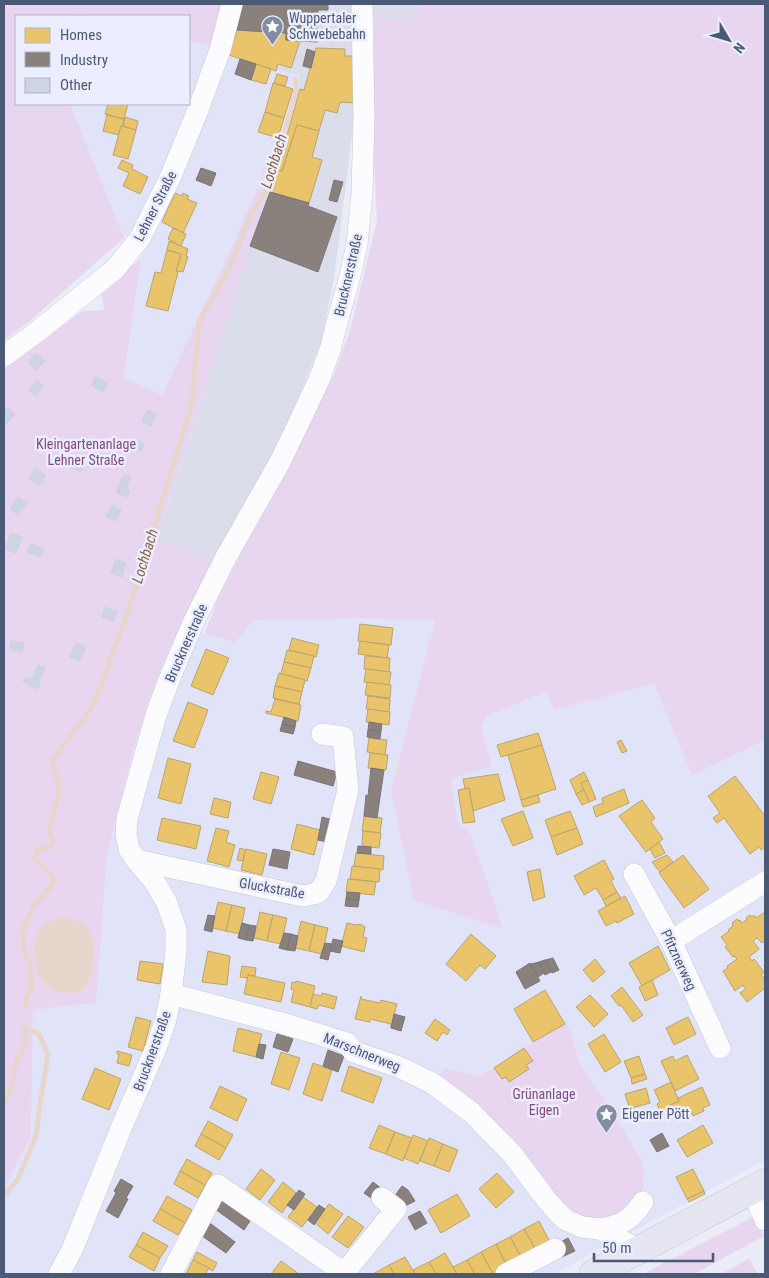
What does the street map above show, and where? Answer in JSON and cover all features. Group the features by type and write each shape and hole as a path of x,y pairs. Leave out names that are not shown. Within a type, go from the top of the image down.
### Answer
{"main road":[{"path":"593,1274 759,1186"}],"street":[{"name":"Lehner Straße","path":"4,356 116,269 140,238 170,178 198,110 220,50 232,4"},
{"name":"Brucknerstraße","path":"59,1274 72,1250 156,1048 166,1019 171,994 176,952 176,929 166,901 154,880 129,849 126,834 127,819 156,715 171,675 226,557 280,462 319,380 330,350 350,276 357,244 362,193 364,111 362,4"},
{"name":"Gluckstraße","path":"136,860 303,896 318,893 326,881 348,790 343,737 322,734"},
{"name":"Pfitznerweg","path":"634,874 671,941 720,1048"},
{"path":"671,941 765,882"},
{"name":"Marschnerweg","path":"171,994 284,1024 347,1044 354,1052 399,1067 432,1083 482,1122 513,1155 546,1200 566,1220 582,1227 600,1229 639,1250"},
{"path":"171,1274 218,1185 345,1274 396,1209 382,1198"},
{"path":"759,1186 759,1206 765,1220"},
{"path":"600,1229 612,1228 622,1223 637,1211 643,1202"},
{"path":"506,1274 555,1249"}],"shaded area":[{"path":"243,4 422,4 415,23 354,15 354,118 334,279 321,342 278,449 213,559 157,540 250,246 270,192 300,89 300,76 229,55"},
{"path":"190,41 215,47 144,213 124,238 70,105 190,105"},
{"path":"229,55 300,76 300,89 277,170 264,166 258,186 234,242 162,395 124,379 141,258 157,230 195,147"},
{"path":"253,620 435,620 391,791 502,929 469,829 459,829 451,779 492,766 481,727 486,716 546,692 554,710 654,684 692,774 765,740 765,1160 554,1274 4,1274 4,1188 31,1137 33,1010 96,1003 107,855 133,749 155,682 180,625 235,643","holes":["567,1022 579,1061 639,1155 643,1164 644,1175 641,1194 443,1068 481,1076"]},
{"path":"66,918 84,925 91,937 94,952 92,974 87,984 82,990 69,993 53,991 38,976 33,950 39,930 47,923 56,919"}],"green space":[{"path":"4,4 222,4 215,47 190,41 190,15 15,15 15,105 70,105 124,238 32,319 4,340"},
{"path":"422,4 765,4 765,740 692,775 654,684 554,710 546,692 486,716 481,727 492,766 451,779 459,828 469,829 503,929 414,900 391,791 435,620 344,618 253,620 235,643 205,633 218,598 334,375 350,331 377,221 372,114 374,17 414,23"},
{"name":"Kleingartenanlage Lehner Straße","path":"264,166 277,170 250,246 157,539 213,559 155,682 133,749 107,855 96,1003 33,1010 31,1137 4,1188 4,369 83,311 104,310 102,294 141,258 124,378 162,395 234,242 258,186"},
{"name":"Grünanlage Eigen","path":"567,1022 579,1061 643,1164 644,1175 641,1194 611,1221 576,1217 439,1078 443,1068 481,1076"},
{"path":"753,1217 764,1236 694,1274 643,1274"},
{"path":"749,1259 758,1274 720,1274"}],"building: Homes":[{"path":"237,30 286,33 286,40 300,41 291,68 278,64 276,71 229,55"},
{"path":"316,48 345,49 345,56 355,56 354,103 340,102 337,113 325,110 319,131 297,125 282,171 277,170 300,89 304,90"},
{"path":"256,64 271,69 266,84 251,80"},
{"path":"277,74 288,77 285,86 274,83"},
{"path":"273,83 293,89 284,118 265,112"},
{"path":"108,105 128,105 124,119 105,114"},
{"path":"265,112 284,118 278,138 258,132"},
{"path":"107,115 124,119 119,135 103,131"},
{"path":"125,117 138,121 136,130 123,126"},
{"path":"297,125 319,131 312,157 322,160 309,203 270,192 277,170 282,171"},
{"path":"121,126 136,130 128,159 113,155"},
{"path":"122,160 133,165 132,169 148,177 140,194 123,186 129,173 118,168"},
{"path":"175,193 182,196 183,193 189,196 187,199 197,203 183,233 162,222"},
{"path":"173,228 186,234 181,246 168,239"},
{"path":"169,241 188,249 186,256 188,257 183,272 176,271 181,254 167,250"},
{"path":"167,250 181,254 168,311 146,306 155,272 161,273"},
{"path":"360,624 393,628 391,645 358,641"},
{"path":"292,638 319,645 316,657 289,650"},
{"path":"360,641 389,645 387,658 358,654"},
{"path":"206,649 229,658 213,695 191,686"},
{"path":"287,650 314,656 311,668 284,662"},
{"path":"365,656 390,658 389,672 364,669"},
{"path":"284,662 311,668 307,681 281,674"},
{"path":"366,669 391,672 389,685 364,682"},
{"path":"279,673 305,680 302,692 275,686"},
{"path":"367,682 391,685 390,698 365,695"},
{"path":"275,686 302,692 299,704 273,698"},
{"path":"368,696 390,699 389,712 366,709"},
{"path":"275,699 301,705 298,721 266,713 266,711 271,712"},
{"path":"188,702 208,710 194,748 173,741"},
{"path":"368,709 390,712 389,725 366,722"},
{"path":"538,733 542,745 501,757 497,745"},
{"path":"369,738 387,740 385,755 367,752"},
{"path":"621,740 627,751 622,753 617,742"},
{"path":"542,745 556,789 521,800 508,755"},
{"path":"370,753 388,755 386,770 368,768"},
{"path":"168,758 191,764 181,804 158,798"},
{"path":"261,772 279,777 271,804 253,799"},
{"path":"584,772 588,780 581,783 584,790 576,794 570,780"},
{"path":"498,774 505,800 473,811 469,788 465,789 463,779"},
{"path":"735,776 765,816 765,847 761,850 759,847 750,854 724,818 717,823 713,818 720,813 708,796"},
{"path":"588,780 596,799 589,802 581,783"},
{"path":"469,788 475,822 463,823 458,790"},
{"path":"624,789 629,803 596,817 593,807 603,803 602,798"},
{"path":"584,790 589,802 582,805 576,794"},
{"path":"538,795 540,802 523,807 521,800"},
{"path":"214,798 231,802 228,818 210,814"},
{"path":"642,800 655,818 651,822 663,839 646,852 619,816"},
{"path":"523,811 533,838 513,846 501,819"},
{"path":"570,811 577,828 551,837 545,820"},
{"path":"364,816 382,818 380,833 362,831"},
{"path":"162,818 201,826 196,849 157,840"},
{"path":"297,824 320,830 314,855 291,849"},
{"path":"216,828 229,831 226,842 235,845 229,867 207,861"},
{"path":"577,828 583,844 557,855 551,837"},
{"path":"363,831 381,833 379,848 362,846"},
{"path":"659,842 665,853 655,858 650,849"},
{"path":"240,848 246,850 243,861 237,860"},
{"path":"246,849 267,854 262,875 241,870"},
{"path":"356,853 384,856 383,870 354,866"},
{"path":"667,855 673,862 660,872 652,862"},
{"path":"683,855 709,889 684,908 659,873"},
{"path":"604,860 614,879 611,881 617,892 603,900 596,888 584,895 574,876"},
{"path":"352,866 380,869 379,882 350,879"},
{"path":"540,869 545,897 533,901 527,872"},
{"path":"348,879 376,882 374,895 346,892"},
{"path":"617,892 621,898 606,906 603,900"},
{"path":"625,896 634,914 617,923 616,921 606,926 598,911"},
{"path":"218,902 232,905 226,931 212,928"},
{"path":"232,905 245,908 240,934 226,931"},
{"path":"260,912 273,915 267,941 254,938"},
{"path":"765,912 765,941 762,943 757,938 753,941 759,949 749,957 752,961 754,959 764,972 761,974 765,980 765,988 747,1002 740,993 746,989 743,985 735,991 723,971 737,959 725,947 727,945 721,937 729,931 733,926 732,923 737,919 742,923 750,915 752,917 754,915 756,918"},
{"path":"273,915 287,918 281,944 267,941"},
{"path":"301,921 315,925 309,951 295,948"},
{"path":"347,923 365,927 363,937 367,938 364,952 341,946"},
{"path":"315,925 328,928 322,954 309,951"},
{"path":"471,934 496,956 485,969 480,965 466,981 446,964"},
{"path":"658,946 670,970 642,986 629,963"},
{"path":"208,951 230,956 227,985 202,982"},
{"path":"595,959 605,972 593,982 583,970"},
{"path":"140,961 163,964 160,984 137,980"},
{"path":"242,966 256,968 255,976 248,975 248,978 240,977"},
{"path":"248,975 285,983 281,1002 244,994"},
{"path":"652,980 658,995 645,1001 639,987"},
{"path":"296,981 315,986 310,1007 291,1002 294,990 291,989 292,982 295,983"},
{"path":"622,987 643,1015 633,1022 621,1005 619,1006 611,996"},
{"path":"545,990 565,1024 533,1042 514,1009"},
{"path":"322,993 337,997 334,1009 319,1005 317,1009 310,1007 313,994 321,996"},
{"path":"590,995 608,1014 594,1027 576,1007"},
{"path":"361,996 361,999 380,1003 381,1000 397,1004 391,1027 391,1024 370,1019 370,1022 355,1019"},
{"path":"136,1017 151,1021 143,1051 128,1047"},
{"path":"688,1017 696,1034 674,1045 666,1028"},
{"path":"435,1019 450,1030 447,1035 443,1032 437,1041 425,1033"},
{"path":"238,1028 262,1034 256,1057 233,1051"},
{"path":"604,1034 621,1062 605,1072 588,1044"},
{"path":"524,1048 533,1061 526,1065 529,1069 509,1082 506,1077 502,1079 494,1068"},
{"path":"117,1051 132,1055 129,1066 117,1063 119,1054 117,1054"},
{"path":"281,1052 300,1058 289,1090 271,1084"},
{"path":"687,1055 699,1079 675,1091 661,1061 673,1056 675,1061"},
{"path":"639,1056 645,1074 631,1078 624,1061"},
{"path":"313,1063 332,1070 322,1101 303,1094"},
{"path":"349,1066 382,1078 373,1103 341,1091"},
{"path":"95,1068 121,1079 109,1110 82,1099"},
{"path":"645,1074 647,1079 632,1084 631,1078"},
{"path":"671,1082 679,1101 669,1106 668,1112 662,1115 657,1104 660,1102 654,1090"},
{"path":"220,1086 247,1099 237,1121 210,1108"},
{"path":"702,1087 710,1105 703,1108 704,1111 693,1116 692,1113 676,1121 669,1106 679,1101 678,1098"},
{"path":"646,1088 650,1103 630,1110 625,1094"},
{"path":"208,1121 233,1135 226,1148 201,1134"},
{"path":"379,1125 395,1132 386,1154 369,1148"},
{"path":"703,1125 713,1143 687,1157 677,1140"},
{"path":"395,1132 412,1138 403,1161 386,1154"},
{"path":"201,1134 226,1148 219,1160 195,1146"},
{"path":"413,1135 428,1141 418,1164 404,1158"},
{"path":"429,1138 443,1144 434,1166 420,1161"},
{"path":"443,1144 458,1150 449,1172 434,1166"},
{"path":"187,1159 212,1173 205,1185 180,1171"},
{"path":"261,1169 275,1180 260,1200 246,1189"},
{"path":"693,1169 704,1191 687,1199 676,1177"},
{"path":"180,1171 205,1185 198,1198 174,1184"},
{"path":"497,1173 514,1192 496,1208 479,1189"},
{"path":"283,1182 296,1193 282,1213 268,1202"},
{"path":"704,1191 705,1194 689,1202 687,1199"},
{"path":"457,1194 470,1216 441,1233 428,1210"},
{"path":"167,1196 192,1210 185,1223 160,1209"},
{"path":"303,1197 317,1207 302,1227 288,1217"},
{"path":"329,1204 343,1214 328,1234 315,1223"},
{"path":"160,1209 185,1223 178,1235 153,1221"},
{"path":"348,1216 364,1227 348,1248 332,1237"},
{"path":"539,1221 552,1246 538,1254 524,1229"},
{"path":"524,1229 538,1254 524,1262 510,1237"},
{"path":"143,1232 168,1246 160,1258 136,1245"},
{"path":"510,1237 524,1262 509,1270 496,1244"},
{"path":"496,1244 509,1270 501,1274 493,1274 481,1252"},
{"path":"136,1245 160,1258 154,1271 129,1257"},
{"path":"197,1252 217,1263 213,1271 193,1260"},
{"path":"481,1252 493,1274 475,1274 467,1260"},
{"path":"445,1253 457,1274 436,1274 429,1262"},
{"path":"405,1257 415,1274 394,1274 389,1265"},
{"path":"193,1260 209,1268 205,1274 186,1274"},
{"path":"467,1260 475,1274 457,1274 453,1267"},
{"path":"281,1261 299,1274 271,1274"},
{"path":"429,1262 436,1274 415,1274 413,1270"},
{"path":"389,1265 394,1274 373,1274"}],"building: Industry":[{"path":"243,4 328,4 328,10 318,10 317,42 286,40 286,33 237,30"},
{"path":"307,49 315,52 311,68 303,66"},
{"path":"240,59 256,64 251,80 235,74"},
{"path":"201,168 216,173 211,186 196,180"},
{"path":"334,180 343,182 337,202 329,200"},
{"path":"270,192 309,203 308,206 337,217 318,272 250,246"},
{"path":"284,717 296,721 295,727 282,724"},
{"path":"369,722 382,724 381,731 368,730"},
{"path":"282,724 295,727 293,734 280,731"},
{"path":"368,730 381,731 380,739 367,737"},
{"path":"298,761 337,772 333,786 294,775"},
{"path":"371,768 384,770 377,818 364,816"},
{"path":"322,817 333,820 327,842 318,840"},
{"path":"358,846 371,847 371,854 357,853"},
{"path":"273,849 290,852 287,869 269,865"},
{"path":"347,892 360,893 359,900 346,899"},
{"path":"346,899 359,900 358,907 345,906"},
{"path":"208,915 215,916 212,932 204,930"},
{"path":"242,923 249,925 246,940 238,938"},
{"path":"249,925 256,926 253,941 246,940"},
{"path":"284,933 291,934 287,950 279,948"},
{"path":"291,934 298,936 295,951 287,950"},
{"path":"333,939 343,941 340,953 330,951"},
{"path":"325,943 332,944 328,960 320,958"},
{"path":"553,958 559,970 552,973 545,960"},
{"path":"545,960 551,972 545,975 539,962"},
{"path":"539,962 544,973 538,977 531,964"},
{"path":"530,963 540,981 525,989 516,972"},
{"path":"394,1014 405,1017 401,1031 391,1028"},
{"path":"277,1034 293,1039 288,1052 273,1047"},
{"path":"259,1044 266,1045 263,1059 256,1057"},
{"path":"328,1050 344,1056 338,1072 323,1066"},
{"path":"662,1133 669,1146 657,1152 650,1140"},
{"path":"121,1179 133,1186 118,1218 106,1211"},
{"path":"373,1182 386,1192 378,1203 364,1193"},
{"path":"402,1186 408,1190 415,1201 403,1207 394,1197"},
{"path":"299,1190 305,1194 294,1210 287,1205"},
{"path":"224,1197 252,1218 244,1230 215,1209"},
{"path":"319,1205 325,1209 314,1225 308,1220"},
{"path":"420,1211 427,1223 415,1230 408,1217"},
{"path":"207,1221 235,1242 226,1253 198,1233"},
{"path":"568,1238 575,1251 562,1257 555,1245"}],"building: Other":[{"path":"36,353 45,361 37,370 28,363"},
{"path":"95,377 108,383 104,392 91,385"},
{"path":"36,380 43,385 36,396 29,390"},
{"path":"7,407 15,414 7,423 4,420 4,411"},
{"path":"147,410 156,414 151,426 142,422"},
{"path":"135,440 144,444 141,451 132,447"},
{"path":"75,455 86,461 81,472 69,467"},
{"path":"36,468 46,476 38,486 28,478"},
{"path":"124,474 131,477 126,489 130,490 127,497 116,493"},
{"path":"18,497 27,503 18,515 10,509"},
{"path":"111,505 121,510 116,521 106,517"},
{"path":"11,533 22,537 16,553 5,549"},
{"path":"31,544 44,549 40,557 27,552"},
{"path":"116,559 126,563 122,577 111,573"},
{"path":"105,607 117,611 114,621 102,617"},
{"path":"11,641 24,643 22,653 10,650"},
{"path":"76,643 86,647 80,661 70,657"},
{"path":"38,665 45,668 37,689 23,682 26,677 31,680"}],"waterway":[{"name":"Lochbach","path":"26,1007 26,997 32,988 30,965 24,951 23,930 33,907 53,884 52,876 35,859 37,850 49,847 53,841 49,831 58,798 59,785 52,761 90,710 102,685 126,618 192,404 199,321 226,275 250,216 265,193 297,88 295,79"},
{"name":"Lochbach","path":"4,1104 12,1085 16,1063 25,1045 25,1026"},
{"path":"4,1196 18,1179 36,1136 48,1055 39,1034 25,1028"}],"place":[{"name":"Wuppertaler Schwebebahn","path":"273,45"},
{"name":"Eigener Pött","path":"606,1133"}]}
